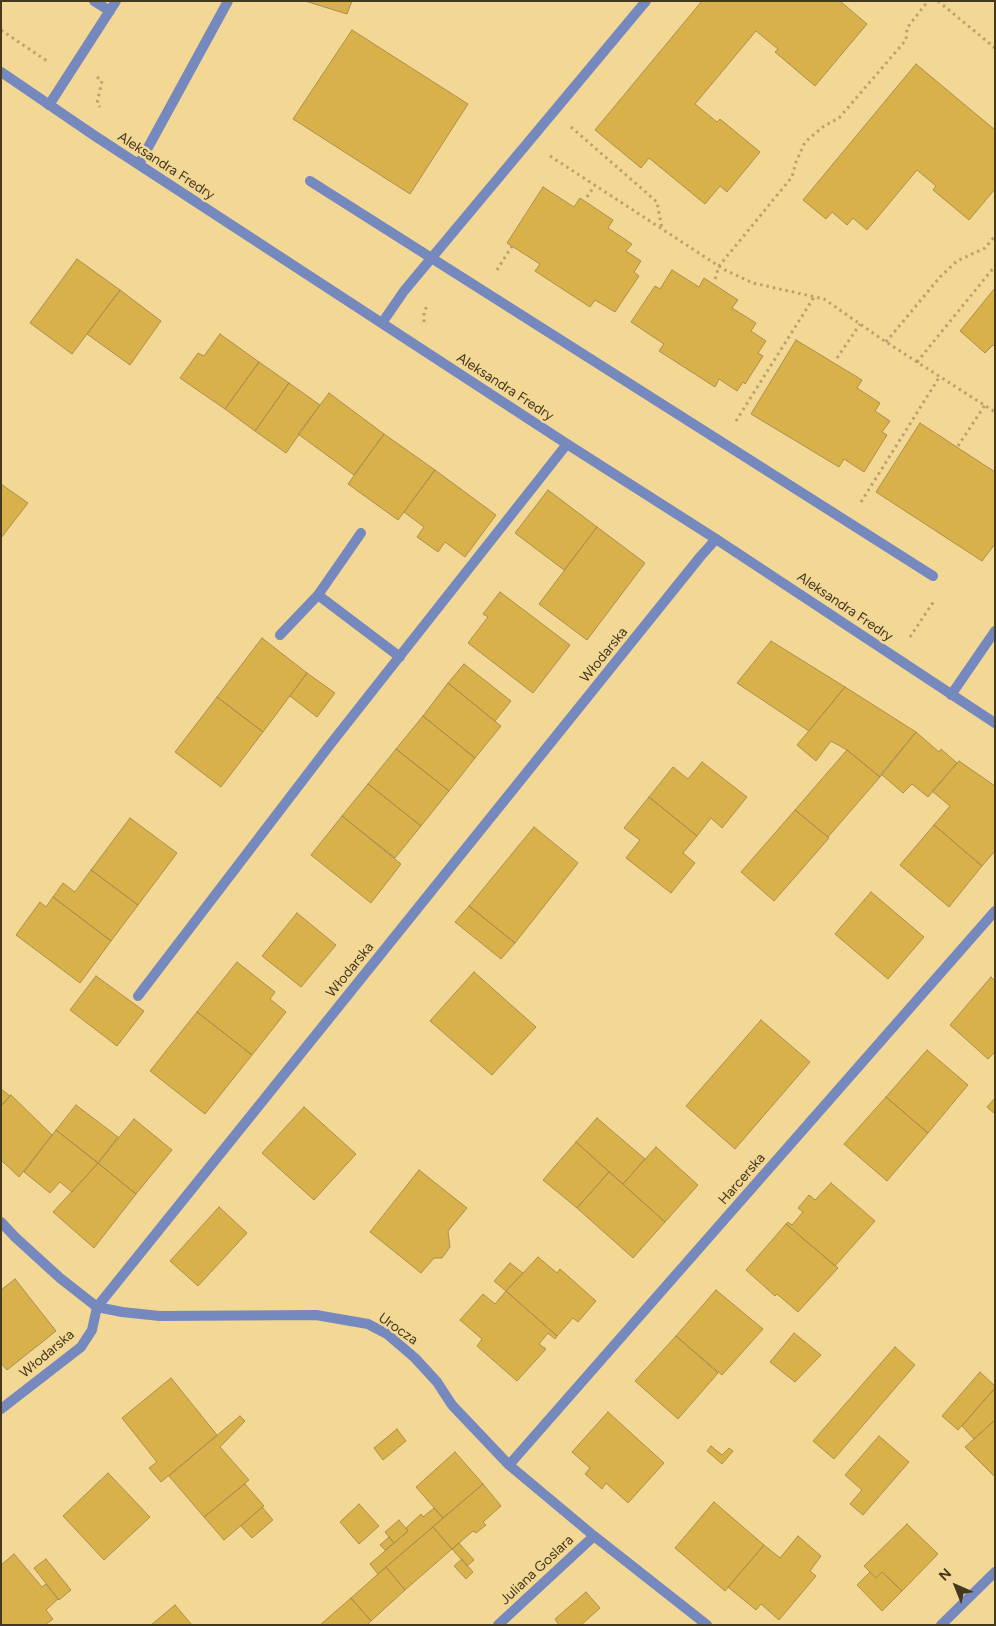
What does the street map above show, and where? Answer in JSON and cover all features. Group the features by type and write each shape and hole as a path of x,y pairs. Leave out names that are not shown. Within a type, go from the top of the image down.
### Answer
{"street":[{"path":"94,1 110,11"},
{"path":"49,105 116,1"},
{"path":"139,164 228,1"},
{"path":"382,323 404,291 431,258 646,1"},
{"name":"Aleksandra Fredry","path":"1,72 567,444 716,538 995,723"},
{"path":"310,181 933,576"},
{"path":"138,996 329,746 567,444"},
{"path":"280,634 318,595 361,533"},
{"name":"Włodarska","path":"1,1409 81,1346 92,1330 98,1307 716,538"},
{"path":"318,595 400,656"},
{"path":"951,695 995,631"},
{"name":"Harcerska","path":"509,1465 995,911"},
{"name":"Urocza","path":"1,1222 60,1278 98,1307 122,1312 160,1316 316,1315 368,1324 387,1334 415,1358 437,1382 452,1405 509,1465 594,1536 707,1625"},
{"name":"Juliana Goslara","path":"498,1625 594,1536"},
{"path":"941,1625 995,1572"}],"path":[{"path":"715,279 719,266 792,177 805,142 824,126 839,118 906,40 907,28 928,1"},
{"path":"938,1 995,48"},
{"path":"1,30 49,62"},
{"path":"102,81 97,103 102,109"},
{"path":"553,112 657,202 663,230"},
{"path":"529,142 719,266 753,283 824,299 886,342 995,412"},
{"path":"588,197 595,185"},
{"path":"886,342 940,277 957,261 985,248 995,236"},
{"path":"494,274 512,246"},
{"path":"917,362 995,266"},
{"path":"723,442 814,297"},
{"path":"837,358 860,324"},
{"path":"848,521 940,376"},
{"path":"958,446 985,405"},
{"path":"909,639 934,600"}],"building":[{"path":"305,1 352,1 347,14"},
{"path":"702,1 840,1 867,24 815,86 775,52 778,49 756,31 695,104 717,122 720,119 760,152 727,192 720,186 705,204 649,158 641,168 595,130"},
{"path":"352,30 468,104 410,194 293,119"},
{"path":"916,64 995,130 995,189 969,220 933,190 936,186 917,170 867,230 853,218 847,225 832,212 826,219 803,200"},
{"path":"543,187 574,207 580,198 613,220 608,228 632,244 626,251 641,261 634,272 639,276 615,312 595,300 590,307 535,271 540,264 507,243"},
{"path":"77,259 120,290 72,354 30,323"},
{"path":"672,270 699,287 704,278 738,300 732,308 756,323 751,331 766,341 758,353 763,356 745,384 743,382 737,391 719,379 715,387 659,351 664,344 631,322 655,286 660,289"},
{"path":"995,288 995,347 993,345 985,353 960,331"},
{"path":"120,290 161,321 130,365 87,334"},
{"path":"220,334 259,362 225,409 180,378 198,353 204,356"},
{"path":"796,340 862,380 857,388 880,403 875,411 890,421 882,432 887,435 864,472 844,459 839,467 751,414"},
{"path":"259,362 289,383 255,431 225,409"},
{"path":"289,383 320,405 286,453 255,431"},
{"path":"329,393 384,434 354,475 298,434"},
{"path":"920,423 995,472 995,544 982,561 876,492"},
{"path":"384,434 435,470 398,520 348,484"},
{"path":"435,470 496,515 465,557 445,542 438,552 417,537 424,527 404,512"},
{"path":"1,484 28,503 1,538"},
{"path":"548,490 597,527 564,570 515,533"},
{"path":"597,527 645,563 587,640 539,604"},
{"path":"500,592 570,645 533,693 468,643 488,617 483,614"},
{"path":"262,638 307,673 263,732 217,697"},
{"path":"771,641 845,687 809,731 737,683"},
{"path":"464,664 511,701 495,721 448,683"},
{"path":"307,673 335,693 317,717 290,696"},
{"path":"448,683 501,726 475,758 423,716"},
{"path":"845,687 916,732 880,777 847,750 831,741 816,761 797,745"},
{"path":"217,697 263,732 221,787 175,752"},
{"path":"423,716 475,758 449,791 396,749"},
{"path":"916,732 939,752 941,749 957,763 928,797 912,784 903,793 881,774"},
{"path":"396,749 449,791 421,826 368,784"},
{"path":"847,750 880,777 828,837 795,810"},
{"path":"959,761 995,786 995,851 982,866 934,825 950,806 932,791"},
{"path":"702,762 747,797 722,828 711,818 697,836 649,797 673,767 688,779"},
{"path":"368,784 421,826 395,858 342,816"},
{"path":"649,797 697,836 683,853 695,863 671,893 626,858 640,840 624,828"},
{"path":"795,810 829,838 774,901 741,872"},
{"path":"342,816 401,864 371,903 311,855"},
{"path":"130,818 177,853 138,905 91,870"},
{"path":"934,825 982,866 949,907 900,865"},
{"path":"534,827 578,863 515,943 469,906"},
{"path":"91,870 138,905 111,941 53,897 63,883 75,892"},
{"path":"871,892 924,937 888,979 835,934"},
{"path":"53,897 111,941 80,983 16,935 40,902 46,907"},
{"path":"469,906 515,943 501,959 455,922"},
{"path":"297,913 336,945 301,987 262,956"},
{"path":"237,962 275,992 270,999 286,1012 252,1055 197,1012"},
{"path":"474,972 536,1027 492,1075 430,1021"},
{"path":"96,976 144,1011 117,1046 70,1010"},
{"path":"991,977 995,981 995,1052 988,1059 950,1025"},
{"path":"197,1012 252,1055 205,1114 150,1071"},
{"path":"761,1020 810,1062 735,1149 686,1106"},
{"path":"927,1050 968,1085 928,1133 886,1097"},
{"path":"1,1089 10,1096 1,1106"},
{"path":"11,1095 52,1135 19,1177 1,1160 1,1106"},
{"path":"886,1097 928,1133 887,1181 844,1144"},
{"path":"995,1098 995,1114 987,1107"},
{"path":"76,1105 118,1137 98,1163 56,1130"},
{"path":"304,1107 356,1154 314,1200 262,1153"},
{"path":"597,1118 645,1159 623,1184 576,1142"},
{"path":"134,1119 172,1150 136,1194 98,1163"},
{"path":"56,1130 98,1163 72,1192 60,1182 50,1193 24,1172"},
{"path":"576,1142 609,1172 577,1208 543,1180"},
{"path":"656,1147 698,1185 665,1222 623,1184"},
{"path":"98,1163 136,1194 94,1248 53,1212"},
{"path":"419,1170 467,1208 448,1231 450,1247 442,1258 434,1258 421,1273 370,1232"},
{"path":"609,1172 665,1222 633,1258 577,1208"},
{"path":"831,1183 875,1221 835,1266 786,1224 788,1222 792,1225 803,1212 798,1208 809,1195 815,1200"},
{"path":"219,1207 247,1233 198,1286 170,1261"},
{"path":"786,1224 838,1268 798,1312 777,1294 775,1296 746,1270"},
{"path":"538,1257 557,1273 560,1269 596,1301 578,1322 573,1318 557,1336 506,1291"},
{"path":"510,1263 523,1273 506,1291 494,1281"},
{"path":"15,1279 56,1331 7,1370 1,1363 1,1290"},
{"path":"716,1290 763,1329 722,1375 676,1336"},
{"path":"506,1291 557,1336 555,1339 548,1333 539,1344 546,1349 517,1381 477,1346 482,1339 460,1320 483,1294 495,1304"},
{"path":"794,1333 821,1355 795,1382 770,1362"},
{"path":"676,1336 718,1373 678,1419 635,1381"},
{"path":"895,1347 915,1365 834,1459 813,1441"},
{"path":"980,1372 995,1388 958,1430 942,1416"},
{"path":"171,1378 217,1435 161,1482 149,1468 157,1462 122,1418"},
{"path":"995,1388 995,1420 974,1439 962,1426"},
{"path":"608,1412 664,1463 628,1503 606,1483 602,1489 585,1474 590,1468 572,1452"},
{"path":"240,1416 245,1421 220,1447 249,1480 204,1517 169,1476"},
{"path":"995,1420 995,1477 965,1447"},
{"path":"397,1429 406,1441 383,1460 374,1448"},
{"path":"879,1436 909,1462 863,1515 850,1504 862,1490 845,1475"},
{"path":"711,1446 722,1455 729,1448 733,1451 722,1464 707,1451"},
{"path":"455,1452 483,1484 443,1518 416,1487"},
{"path":"108,1473 150,1517 104,1560 63,1516"},
{"path":"245,1484 264,1506 224,1540 204,1517"},
{"path":"483,1484 501,1506 483,1522 486,1525 476,1533 473,1531 452,1549 433,1527"},
{"path":"714,1502 764,1545 725,1591 675,1548"},
{"path":"359,1504 379,1526 359,1544 340,1522"},
{"path":"262,1507 273,1520 252,1538 241,1526"},
{"path":"434,1508 443,1518 378,1574 370,1564 408,1531 406,1528 421,1514 423,1517"},
{"path":"399,1520 408,1531 394,1543 385,1532"},
{"path":"907,1524 938,1554 902,1591 882,1572 876,1578 864,1566"},
{"path":"433,1527 452,1549 405,1590 386,1567"},
{"path":"798,1536 821,1556 810,1571 816,1576 779,1620 761,1604 756,1610 728,1587 764,1545 780,1558"},
{"path":"389,1537 394,1543 385,1550 380,1545"},
{"path":"459,1543 474,1560 467,1566 452,1549"},
{"path":"14,1554 42,1587 46,1584 58,1599 46,1610 53,1619 45,1625 1,1625 1,1565"},
{"path":"46,1559 71,1590 59,1600 34,1568"},
{"path":"462,1559 473,1572 466,1579 454,1566"},
{"path":"386,1567 405,1590 371,1621 351,1598"},
{"path":"870,1572 876,1578 882,1572 902,1591 882,1611 857,1585"},
{"path":"586,1592 600,1608 581,1625 559,1625 555,1619"},
{"path":"351,1598 371,1621 367,1625 320,1625"},
{"path":"175,1605 192,1625 151,1625"}]}
